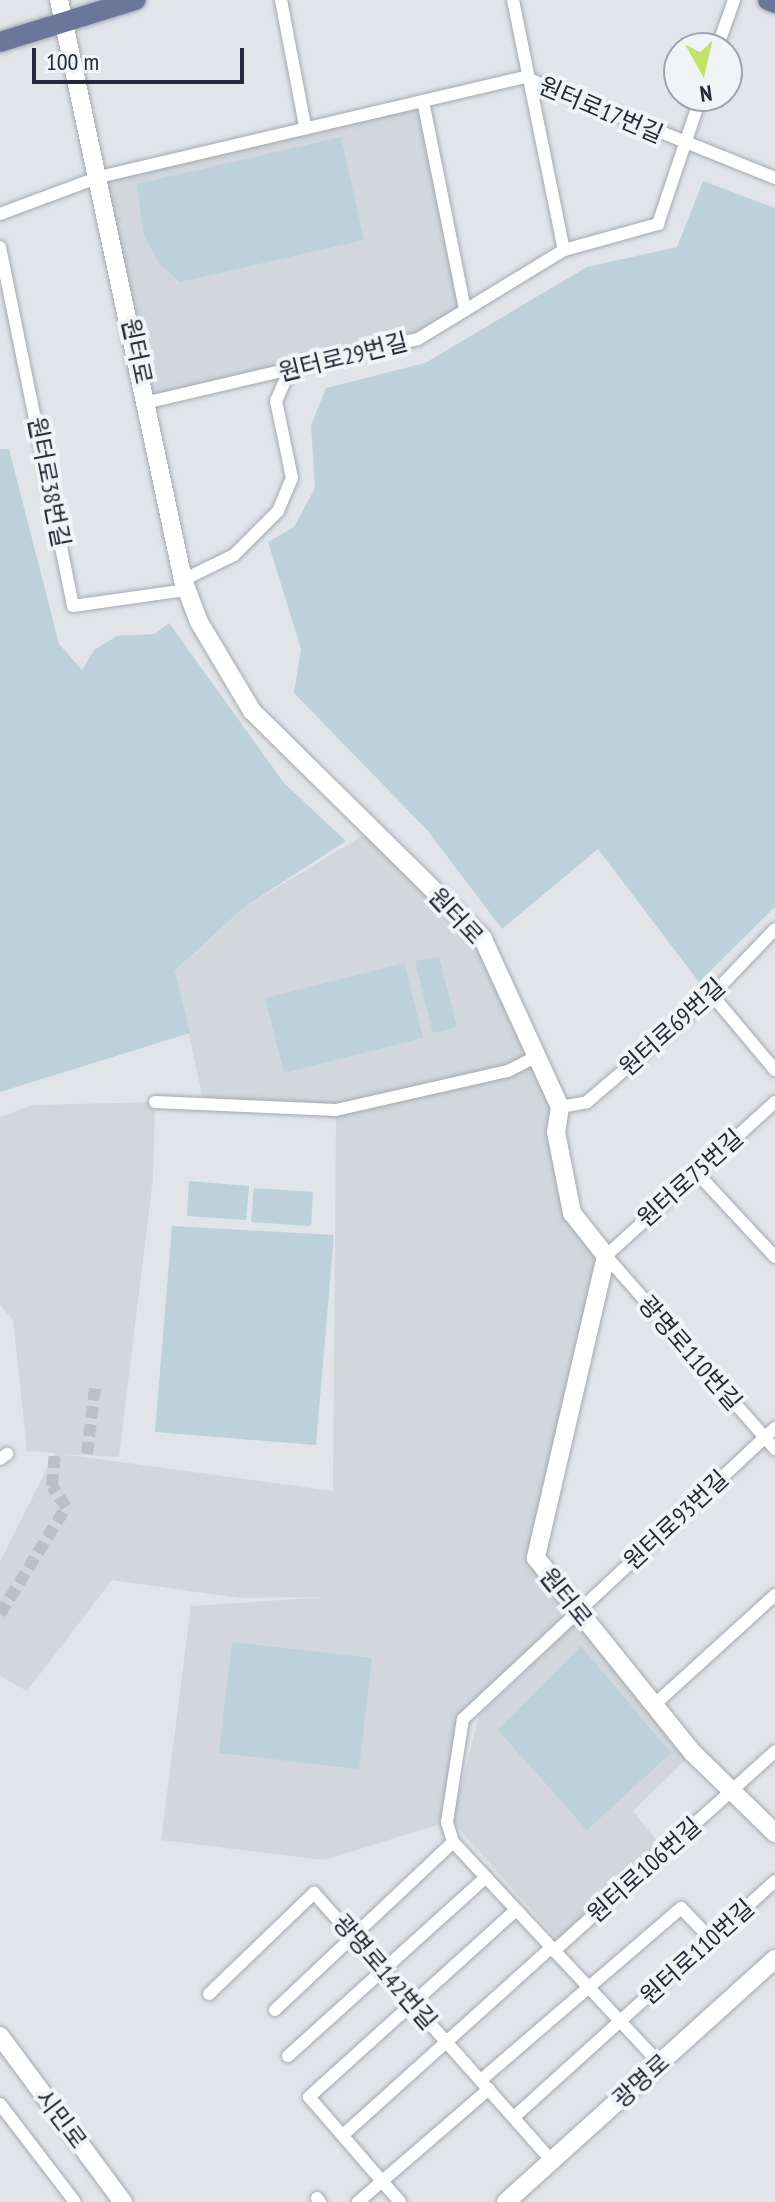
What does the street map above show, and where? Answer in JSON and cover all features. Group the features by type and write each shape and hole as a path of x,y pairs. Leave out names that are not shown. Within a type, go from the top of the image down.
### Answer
{"main road":[{"path":"0,42 62,9 136,0"},
{"path":"768,0 775,3"},
{"name":"원터로","path":"62,9 149,402 184,585 252,711 483,939 560,1107 565,1193 594,1248 606,1256 535,1544 543,1572 654,1705 772,1823"},
{"name":"광명로","path":"506,2202 775,1959"},
{"name":"시민로","path":"0,2036 123,2202"}],"street":[{"path":"281,0 305,126"},
{"path":"513,0 524,77 564,250"},
{"path":"723,32 734,0"},
{"name":"원터로17번길","path":"0,214 99,177 305,126 524,77 775,178"},
{"path":"423,101 465,310"},
{"path":"685,144 696,112"},
{"name":"원터로29번길","path":"149,402 289,372 418,339 564,250 658,224 685,144"},
{"name":"원터로38번길","path":"0,247 73,606 184,585"},
{"path":"184,585 234,555 278,511 292,478 276,401 289,372"},
{"name":"원터로69번길","path":"560,1107 587,1102 712,995 775,929"},
{"path":"712,995 775,1070"},
{"path":"155,1102 336,1110 508,1071 537,1056"},
{"name":"원터로75번길","path":"606,1256 775,1102"},
{"path":"696,1172 775,1257"},
{"name":"광명로110번길","path":"606,1256 775,1449"},
{"name":"원터로93번길","path":"453,1842 447,1822 463,1719 775,1428"},
{"path":"654,1705 775,1595"},
{"name":"원터로106번길","path":"343,2135 775,1751"},
{"path":"275,2010 453,1842 661,2065"},
{"path":"288,2056 382,1967 486,1877"},
{"name":"원터로110번길","path":"514,2117 775,1881"},
{"name":"광명로142번길","path":"209,1994 314,1893 552,2161"},
{"path":"358,2202 587,1989 681,1908 711,1939"},
{"path":"400,2202 309,2097 516,1910"},
{"path":"0,2104 75,2202"}],"shaded area":[{"path":"423,101 465,310 418,339 149,402 99,177"},
{"path":"341,137 364,240 180,282 159,264 143,233 137,184"},
{"path":"703,181 775,208 775,907 699,982 598,849 502,929 428,831 294,693 301,649 268,542 294,527 315,488 311,425 326,388 425,363 587,267 677,247"},
{"path":"0,449 9,449 59,644 82,670 94,650 117,636 155,634 169,623 284,783 346,841 243,908 175,971 190,1033 0,1092"},
{"path":"372,830 483,939 560,1107 565,1193 604,1264 536,1551 578,1613 463,1719 447,1822 324,1860 161,1840 191,1606 326,1597 240,1598 112,1580 27,1691 0,1676 0,1562 55,1453 27,1451 13,1320 0,1305 0,1117 33,1105 155,1102 153,1178 119,1457 61,1454 333,1491 336,1110 203,1099 175,972 243,908"},
{"path":"439,957 457,1027 433,1033 415,961"},
{"path":"404,963 423,1038 284,1073 265,998"},
{"path":"189,1181 249,1186 246,1220 187,1216"},
{"path":"254,1188 313,1192 311,1226 251,1222"},
{"path":"172,1226 334,1235 316,1445 155,1432"},
{"path":"578,1620 693,1753 633,1811 662,1847 558,1940 452,1821 479,1716"},
{"path":"232,1642 372,1658 359,1769 219,1753"},
{"path":"581,1646 671,1753 587,1830 498,1730"}],"tunnel":[{"path":"87,1454 95,1388"},
{"path":"0,1614 66,1507 52,1486 55,1453"}]}
